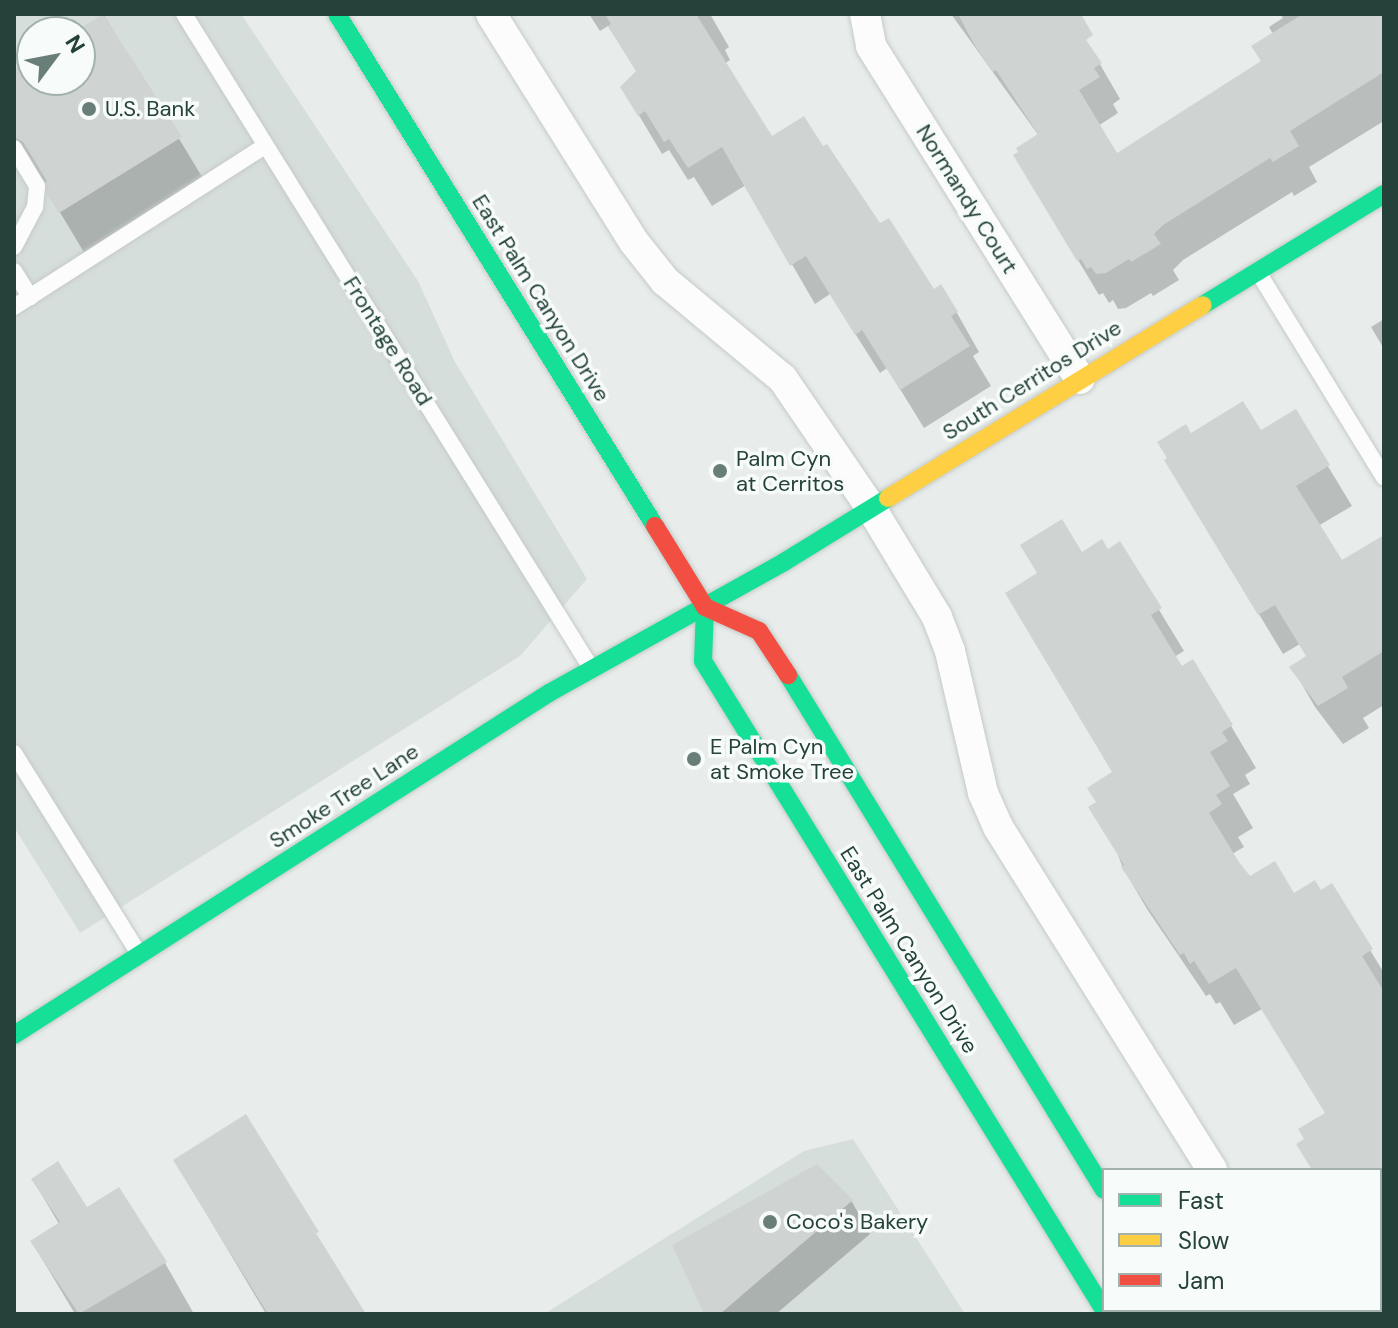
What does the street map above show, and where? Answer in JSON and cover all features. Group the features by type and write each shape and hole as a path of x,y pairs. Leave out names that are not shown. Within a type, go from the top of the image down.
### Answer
{"main road":[{"name":"East Palm Canyon Drive","path":"337,14 705,607 703,661 1102,1306"},
{"name":"South Cerritos Drive","path":"705,607 1384,194"},
{"name":"East Palm Canyon Drive","path":"705,607 759,631 766,640 1102,1187"},
{"name":"Smoke Tree Lane","path":"14,1035 591,668 705,607"}],"street":[{"path":"491,14 634,242 665,281 783,379 871,508 937,617 950,651 983,793 998,827 1211,1168"},
{"name":"Normandy Court","path":"865,14 871,46 1080,379"}],"lane":[{"name":"Frontage Road","path":"184,14 591,668"},
{"path":"14,307 265,146"},
{"path":"14,148 37,186 35,207 14,247"},
{"path":"1258,270 1384,478"},
{"path":"14,271 30,297"},
{"path":"14,753 140,956"}],"shaded area":[{"path":"14,14 241,14 418,281 455,362 587,579 520,656 80,933 14,827"},
{"path":"853,1139 965,1314 544,1314 804,1151"}],"building":[{"name":"U.S. Bank","path":"103,14 182,137 59,213 47,194 46,180 23,142 14,137 14,69 16,96 96,96 96,18"},
{"path":"605,14 696,14 772,136 804,116 823,146 827,144 880,223 889,218 934,289 941,284 958,312 951,316 970,346 900,390 862,330 855,335 806,256 790,266 722,147 688,168 669,139 664,142 645,111 638,116 620,87 636,71 608,26 611,24"},
{"path":"958,14 1081,14 1093,35 1086,40 1102,63 1094,68 1100,77 1079,90 1117,153 1261,61 1251,46 1303,14 1384,14 1384,72 1290,131 1299,146 1273,162 1270,158 1163,225 1154,234 1161,244 1131,262 1129,259 1106,273 1096,274 1091,267 1087,269 1081,259 1077,261 1013,155 1018,152 1016,148 1038,134 996,70 993,72 975,46"},
{"path":"1243,401 1261,430 1296,409 1330,465 1296,486 1342,560 1384,535 1384,651 1342,677 1348,688 1318,706 1289,667 1306,656 1275,605 1258,615 1164,460 1167,458 1157,442 1186,424 1191,433"},
{"path":"1062,519 1082,552 1102,539 1108,549 1120,541 1162,608 1151,615 1182,666 1193,659 1233,725 1222,732 1228,741 1210,752 1230,786 1216,795 1222,804 1209,813 1239,862 1250,876 1275,861 1294,893 1315,880 1321,890 1332,883 1373,949 1362,956 1384,992 1384,1170 1311,1168 1296,1144 1304,1139 1298,1129 1325,1113 1236,968 1209,984 1194,961 1190,964 1184,953 1180,955 1121,867 1124,865 1088,807 1096,802 1087,788 1112,772 1005,593 1037,573 1020,545"},
{"path":"246,1114 366,1314 268,1314 173,1160"},
{"path":"58,1161 87,1207 119,1187 167,1262 79,1314 30,1241 60,1222 31,1179"},
{"name":"Coco's Bakery","path":"817,1164 853,1200 720,1314 704,1314 672,1245"}],"traffic: fast":[{"path":"337,14 655,526"},
{"path":"1203,305 1384,194"},
{"path":"14,1035 549,693 784,562 888,498"},
{"path":"705,607 703,661 1102,1307"},
{"path":"788,675 1102,1187"}],"traffic: slow":[{"path":"888,498 1203,305"}],"traffic: jam":[{"path":"655,526 705,607 759,631 788,675"}],"place":[{"name":"U.S. Bank","path":"89,109"},
{"name":"Palm Cyn at Cerritos","path":"720,471"},
{"name":"E Palm Cyn at Smoke Tree","path":"694,759"},
{"name":"Coco's Bakery","path":"770,1222"}]}
